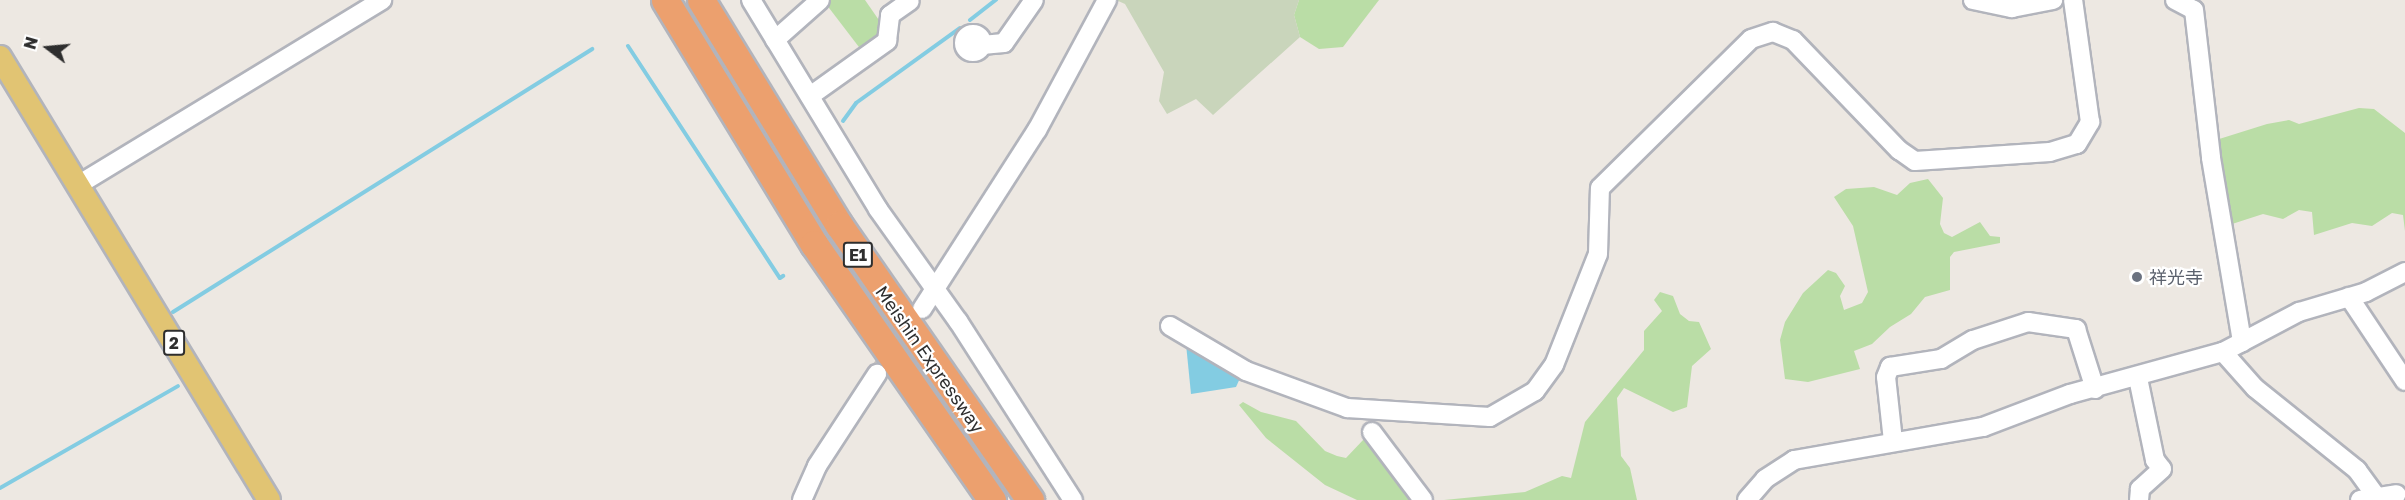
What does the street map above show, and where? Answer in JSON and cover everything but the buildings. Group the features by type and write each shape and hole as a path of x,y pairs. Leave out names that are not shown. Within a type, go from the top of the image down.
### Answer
{"highway":[{"name":"Meishin Expressway","path":"665,0 814,244 992,500"},
{"name":"Meishin Expressway","path":"701,0 838,225 1030,500"}],"main road":[{"name":"2","path":"0,57 269,500"}],"street":[{"path":"78,185 382,0"},
{"path":"751,0 878,209 934,287 1073,500"},
{"path":"776,40 820,0"},
{"path":"982,45 1004,43 1034,0"},
{"path":"1973,0 2012,8 2053,0"},
{"path":"1170,326 1246,371 1338,405 1490,417 1535,391 1558,355 1598,255 1599,188 1751,39 1773,32 1793,40 1899,150 1915,161 2050,152 2077,144 2090,122 2073,0"},
{"path":"2175,0 2194,10 2212,169 2242,342"},
{"path":"810,96 887,41 890,15 910,1"},
{"path":"922,309 1037,130 1104,1"},
{"path":"1747,500 1765,479 1794,460 1893,441 1962,433 2095,388 2138,378 2223,352 2299,312 2384,285 2405,272"},
{"path":"2349,297 2405,381"},
{"path":"1893,441 1886,377 1890,367 1941,359 1973,340 2028,322 2076,329 2095,388"},
{"path":"2223,352 2255,388 2357,470 2368,498 2400,491"},
{"path":"802,500 817,466 877,374"},
{"path":"2138,378 2155,460 2162,469 2140,489 2139,500"},
{"path":"1372,432 1423,500"}],"green space":[{"path":"831,0 865,0 883,26 881,38 862,51 826,4"},
{"path":"1116,0 1299,0 1294,15 1300,37 1213,115 1196,99 1167,114 1159,101 1164,72 1125,4"},
{"path":"1299,0 1379,0 1343,47 1319,49 1300,37 1294,15"},
{"path":"2359,108 2374,109 2405,133 2405,231 2403,215 2392,213 2372,226 2352,223 2314,235 2312,212 2299,210 2283,219 2263,214 2229,225 2216,140 2267,124 2289,120 2299,124"},
{"path":"1928,179 1943,198 1940,224 1944,233 1952,237 1980,222 1990,236 2000,237 2000,243 1954,252 1950,257 1950,290 1925,297 1911,314 1890,327 1872,344 1854,351 1860,369 1808,382 1785,379 1780,340 1785,322 1803,293 1828,270 1836,273 1845,286 1840,296 1844,310 1862,303 1868,292 1853,226 1834,197 1846,189 1874,187 1897,195 1910,183"},
{"path":"1660,292 1673,296 1680,314 1689,321 1699,322 1711,349 1692,366 1687,407 1673,412 1624,388 1617,398 1621,456 1630,468 1637,500 1444,500 1525,492 1562,476 1571,478 1585,422 1644,350 1644,331 1662,311 1654,300"},
{"path":"1243,402 1261,412 1296,421 1325,451 1337,456 1346,458 1364,439 1416,500 1357,500 1325,485 1266,438 1239,405"}],"water":[{"path":"1186,344 1241,376 1236,387 1191,394"}],"waterway":[{"path":"970,20 996,0"},
{"path":"843,121 856,103 960,28"},
{"path":"628,46 780,278 783,276"},
{"path":"173,312 592,49"},
{"path":"0,488 178,386"}],"tunnel":[{"path":"877,374 915,319"}],"place":[{"name":"祥光寺","path":"2137,277"}]}
